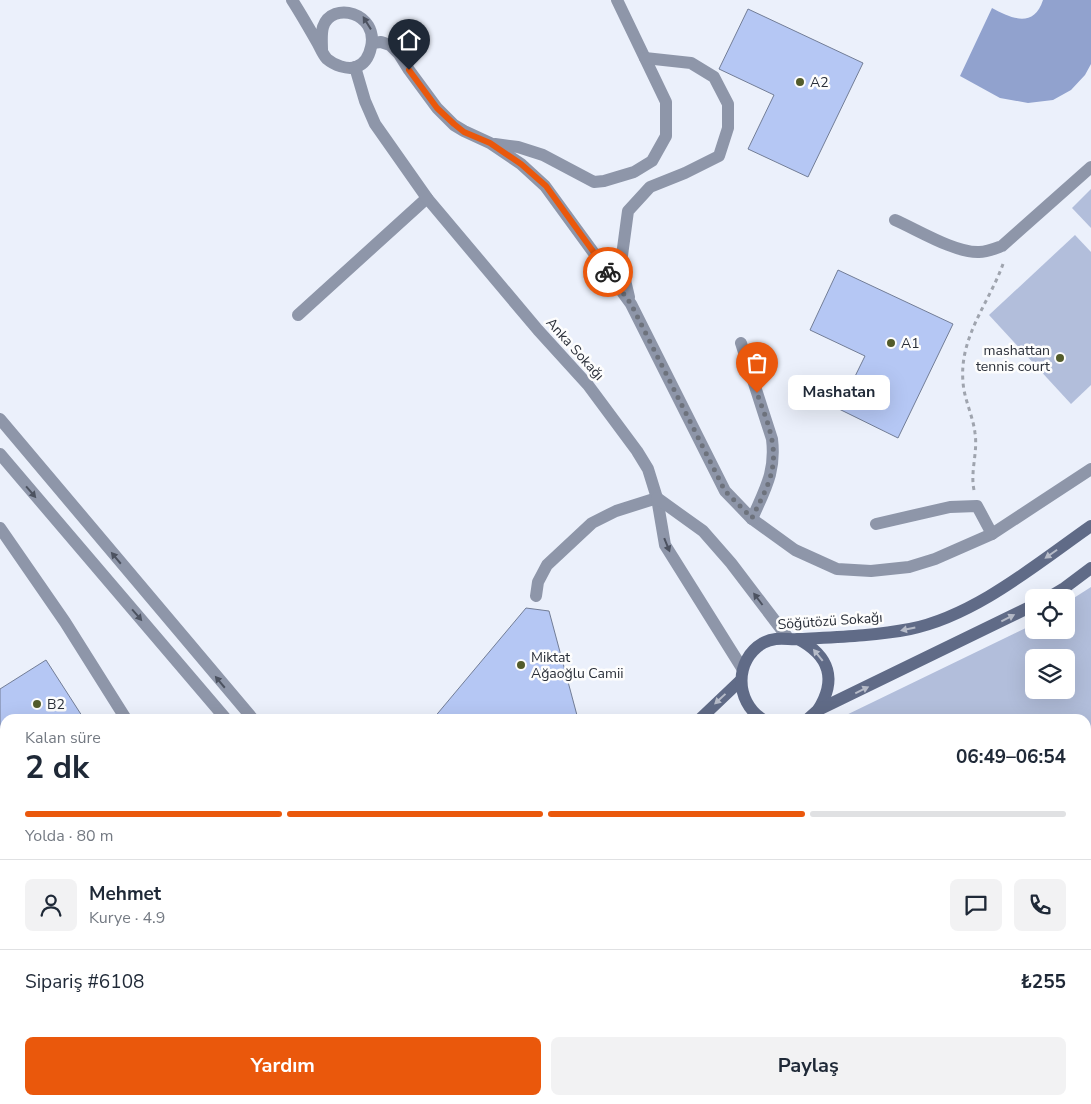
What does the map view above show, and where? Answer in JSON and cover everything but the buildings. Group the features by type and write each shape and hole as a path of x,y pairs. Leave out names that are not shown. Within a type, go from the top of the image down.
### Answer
{"street":[{"path":"292,0 324,54 347,68 355,67 365,62 370,54 372,34 369,24 363,17 341,4 330,15 323,26 324,54"},
{"path":"490,143 531,151 594,182 604,182 634,172 652,161 666,136 666,102 617,0"},
{"path":"372,43 381,42 390,46 399,54 437,108 464,132 490,143 521,164 546,186 631,304 725,491 752,518 795,550 837,569 872,571 909,567 992,534 1091,469"},
{"path":"631,304 621,263 628,211 650,187 685,173 719,156 728,128 728,104 714,77 691,62 645,58"},
{"name":"Anka Sokağı","path":"355,67 365,101 375,124 427,198 538,330 588,385 637,451 648,469 657,498 664,545 742,674"},
{"path":"895,220 964,251 990,251 1002,246 1091,167"},
{"path":"298,315 427,198"},
{"path":"741,343 772,439 774,452 770,478 752,518"},
{"path":"0,419 248,714"},
{"path":"0,454 222,714"},
{"path":"536,596 538,582 547,565 592,523 616,511 657,498 703,531 793,638 810,646 821,656 827,669 829,684 826,698 814,714"},
{"path":"876,524 950,506 977,506 992,534"},
{"name":"Söğütözü Sokağı","path":"705,714 742,674 753,652 763,644 775,639 878,635 913,628 946,618 1000,590 1091,526"},
{"path":"0,528 65,622 123,714"},
{"path":"1063,589 1091,568"},
{"path":"818,710 1025,609"},
{"path":"742,674 743,693 748,705 755,714"}],"path":[{"path":"977,506 972,482 976,434 963,382 963,367 970,332 1004,263 1002,246"}],"shaded area":[{"path":"1043,0 1091,0 1091,64 1085,75 1071,90 1053,100 1028,103 1000,98 960,76 992,8 1022,19 1034,15"},
{"path":"1091,189 1091,228 1072,208"},
{"name":"mashattan tennis court","path":"1075,235 1091,252 1091,385 1071,404 989,315"},
{"path":"1091,587 1091,714 848,714 1025,628 1025,639 1075,639 1075,597"}],"way so far":[{"path":"608,272 631,304 725,491 752,518 770,478 774,452 772,439 757,393"}],"place":[{"name":"A2","path":"800,82"},
{"name":"A1","path":"891,343"},
{"name":"mashattan tennis court","path":"1060,358"},
{"name":"Mashatan","path":"757,393"},
{"name":"Miktat Ağaoğlu Camii","path":"521,665"},
{"name":"B2","path":"37,704"}],"route":[{"path":"409,70 437,108 454,124 464,132 490,143 521,164 546,186 608,272"}]}
